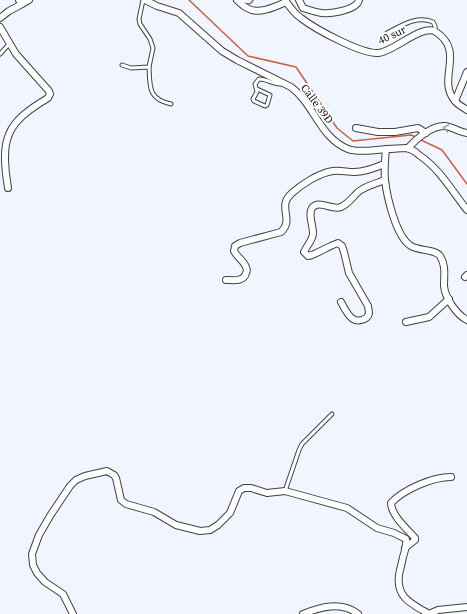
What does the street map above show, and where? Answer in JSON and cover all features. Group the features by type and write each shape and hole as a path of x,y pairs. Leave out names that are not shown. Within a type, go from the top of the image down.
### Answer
{"street":[{"path":"0,18 20,2 29,0"},
{"name":"Calle 39D","path":"144,0 179,13 222,51 286,84 299,93 324,130 335,141 349,150 408,148"},
{"name":"40 sur","path":"238,0 247,8 254,11 274,7 286,1 300,18 355,48 377,53 388,50 418,33 426,30 435,31"},
{"path":"298,0 303,8 321,13 334,13 356,6 359,0"},
{"path":"298,0 296,3 300,18"},
{"path":"0,27 16,54 50,94 48,98 26,111 8,130 2,154 2,169 8,188"},
{"path":"435,31 447,43 450,49 448,87 455,101 467,110"},
{"path":"455,101 467,72"},
{"path":"467,132 447,126 440,126 424,134 413,142 408,148 429,161 442,175 467,210"},
{"path":"356,128 378,132 389,132 418,128 424,134"},
{"path":"386,149 384,164 385,180 394,219 402,237 413,247 435,252 440,256 445,270 444,286 449,299 459,315 467,320"},
{"path":"226,280 239,280 245,277 247,272 246,267 236,256 234,251 235,246 240,243 281,232 286,227 287,222 284,209 286,202 295,191 314,178 331,171 343,170 355,172 371,169 384,164"},
{"path":"341,302 351,318 356,321 368,317 368,306 349,273 342,246 338,244 328,247 312,256 308,256 304,252 312,237 312,208 322,204 335,208 341,207 361,190 385,180"},
{"path":"406,322 429,317 449,299"},
{"path":"73,614 63,594 45,582 37,573 32,560 32,554 39,535 65,492 76,480 85,476 108,471 111,472 116,478 121,500 126,504 154,512 176,525 200,531 210,530 218,525 230,513 239,491 244,488 251,488 267,493 285,491 346,508 378,528 401,535 406,539 399,575 400,590 402,595 411,603 429,614 438,610 467,607"},
{"path":"405,548 415,540 415,538 402,525 392,509 391,503 396,498 428,481 444,477 452,478"},
{"path":"303,614 326,606 332,606 352,610 358,614"}],"lane":[{"path":"144,0 139,19 140,24 150,39 153,48 149,67 151,88 154,95 162,102 171,104"},
{"path":"238,0 246,2 251,0"},
{"path":"386,33 406,23 417,20 427,20 433,22 435,31"},
{"path":"0,54 10,43"},
{"path":"122,65 131,68 149,67"},
{"path":"257,89 270,95 267,105 265,106 254,101 257,89 255,84 259,79 278,84 286,84"},
{"path":"285,491 302,444 332,414"}],"waterway":[{"path":"189,0 248,56 296,67 337,128 353,141 411,135 416,137"},
{"path":"419,139 442,150 467,184"}]}
